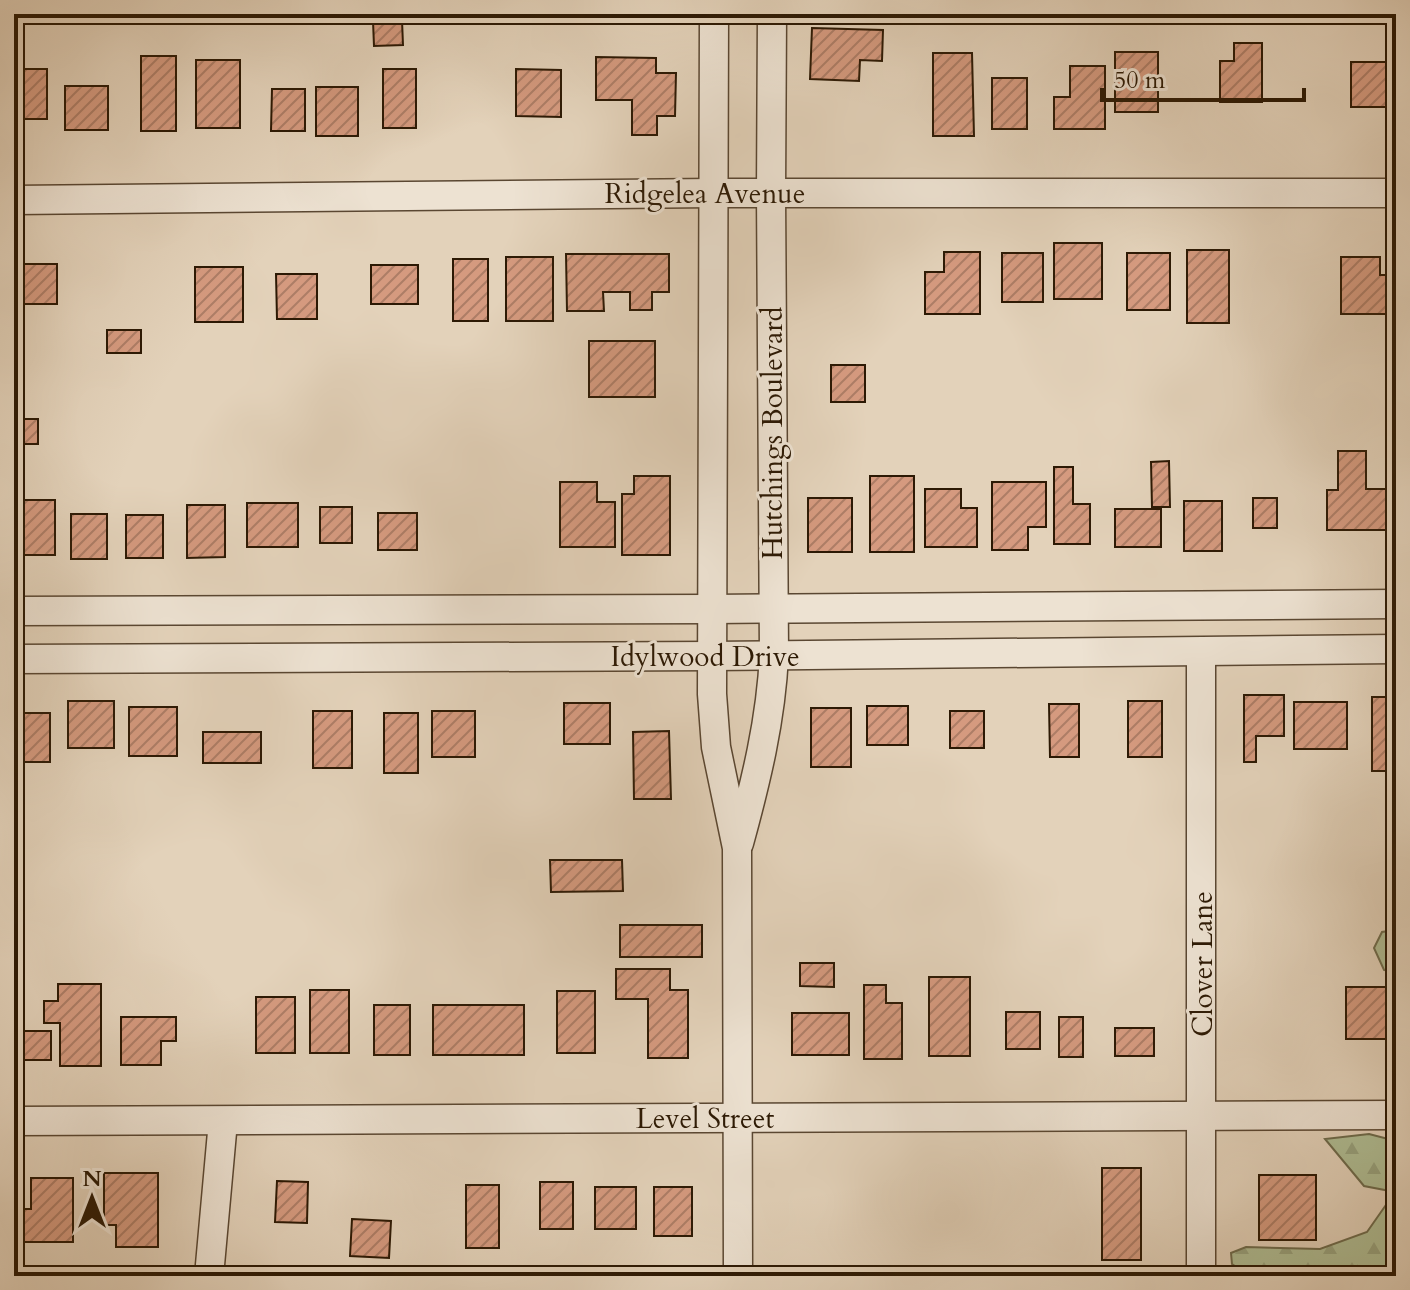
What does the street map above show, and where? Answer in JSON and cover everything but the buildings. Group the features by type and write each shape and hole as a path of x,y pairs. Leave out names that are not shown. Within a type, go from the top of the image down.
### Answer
{"street":[{"name":"Hutchings Boulevard","path":"714,14 712,694 716,747 737,848 738,1276"},
{"name":"Hutchings Boulevard","path":"737,848 765,738 774,655 772,14"},
{"name":"Ridgelea Avenue","path":"14,200 714,193 1396,193"},
{"name":"Idylwood Drive","path":"14,611 1396,604"},
{"name":"Idylwood Drive","path":"14,659 1396,649"},
{"name":"Clover Lane","path":"1201,652 1201,1276"},
{"name":"Level Street","path":"14,1121 1396,1115"},
{"path":"209,1276 223,1121"}],"green space":[{"path":"1396,930 1396,973 1384,970 1374,948 1382,932"},
{"path":"1369,1134 1396,1141 1396,1276 1360,1276 1357,1266 1326,1276 1289,1276 1242,1271 1232,1264 1231,1253 1246,1247 1320,1249 1367,1232 1395,1192 1364,1186 1325,1139"}]}
